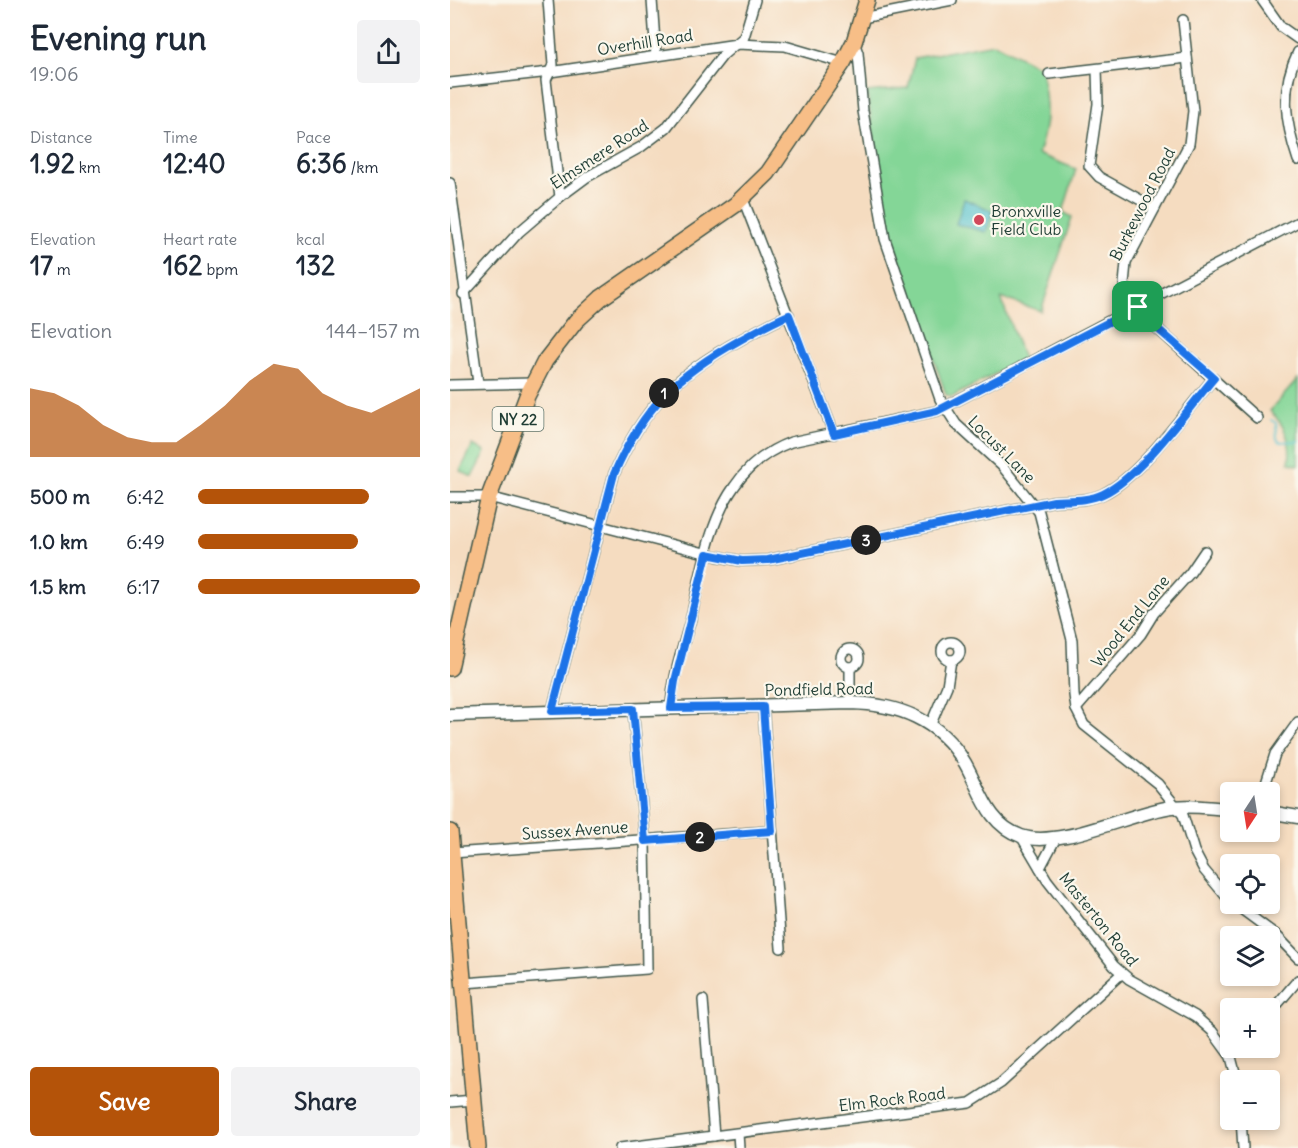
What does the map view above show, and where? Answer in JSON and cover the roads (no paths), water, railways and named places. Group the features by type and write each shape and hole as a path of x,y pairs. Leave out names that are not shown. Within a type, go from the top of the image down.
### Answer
{"main road":[{"name":"NY 22","path":"450,668 489,497 533,383 555,346 576,321 601,298 743,199 781,157 843,63 854,42 867,0"},
{"path":"450,832 478,1148"}],"street":[{"path":"548,0 552,65 546,80 560,197"},
{"path":"652,0 656,56"},
{"name":"Elmsmere Road","path":"463,294 519,232 560,197 587,177 641,147 666,128 723,55 744,36 755,0"},
{"path":"862,18 952,0"},
{"path":"1262,0 1281,27 1298,39"},
{"name":"Burkewood Road","path":"1183,20 1193,111 1189,144 1124,269 1124,284 1128,295 1150,322 1257,418"},
{"name":"Locust Lane","path":"854,42 858,53 863,111 885,239 944,408 956,424 1002,466 1035,505 1072,640 1076,709"},
{"name":"Overhill Road","path":"450,83 550,72 736,44 785,46 843,63"},
{"path":"1298,52 1288,74 1285,99 1287,122 1298,160"},
{"path":"1049,74 1187,58"},
{"path":"1097,69 1097,114 1089,166 1099,177 1155,208"},
{"path":"450,183 463,294 478,383"},
{"path":"743,199 834,434"},
{"path":"671,708 675,681 707,554 726,500 734,486 757,460 791,442 944,408 1298,222"},
{"path":"552,711 614,474 628,442 658,399 695,367 789,315"},
{"path":"450,497 489,497 707,554 742,561 768,560 1035,505 1092,498 1116,487 1140,464 1214,378"},
{"path":"450,385 533,383"},
{"name":"Wood End Lane","path":"1076,709 1141,634 1154,613 1190,573 1205,551"},
{"path":"930,726 947,686 951,660"},
{"path":"850,667 850,703"},
{"name":"Pondfield Road","path":"450,715 850,703 890,706 920,718 948,740 964,762 988,812 1001,827 1021,836 1034,839 1056,838 1176,807 1220,809"},
{"path":"763,707 781,948"},
{"path":"464,983 644,969 648,962 645,841 633,709"},
{"path":"1076,709 1084,725 1149,774 1183,815 1194,851 1204,870 1220,889"},
{"path":"1266,782 1275,754 1298,722"},
{"path":"1280,814 1298,817"},
{"name":"Sussex Avenue","path":"452,853 772,831"},
{"name":"Masterton Road","path":"1021,836 1066,906 1121,974 1195,1016 1220,1039"},
{"name":"Masterton Road","path":"1040,868 1056,838"},
{"path":"1248,914 1275,934 1298,958"},
{"name":"Elm Rock Road","path":"620,1148 970,1103 1001,1083 1121,974"},
{"path":"1280,1001 1298,980"},
{"path":"703,1000 714,1136"},
{"path":"450,1102 474,1100"},
{"path":"1241,1130 1243,1148"},
{"path":"738,1134 739,1148"}],"water":[{"path":"964,199 993,211 986,232 956,224"}],"waterway":[{"path":"1271,420 1276,423 1277,439 1281,442 1298,441"}],"place":[{"name":"Bronxville Field Club","path":"979,220"}]}
